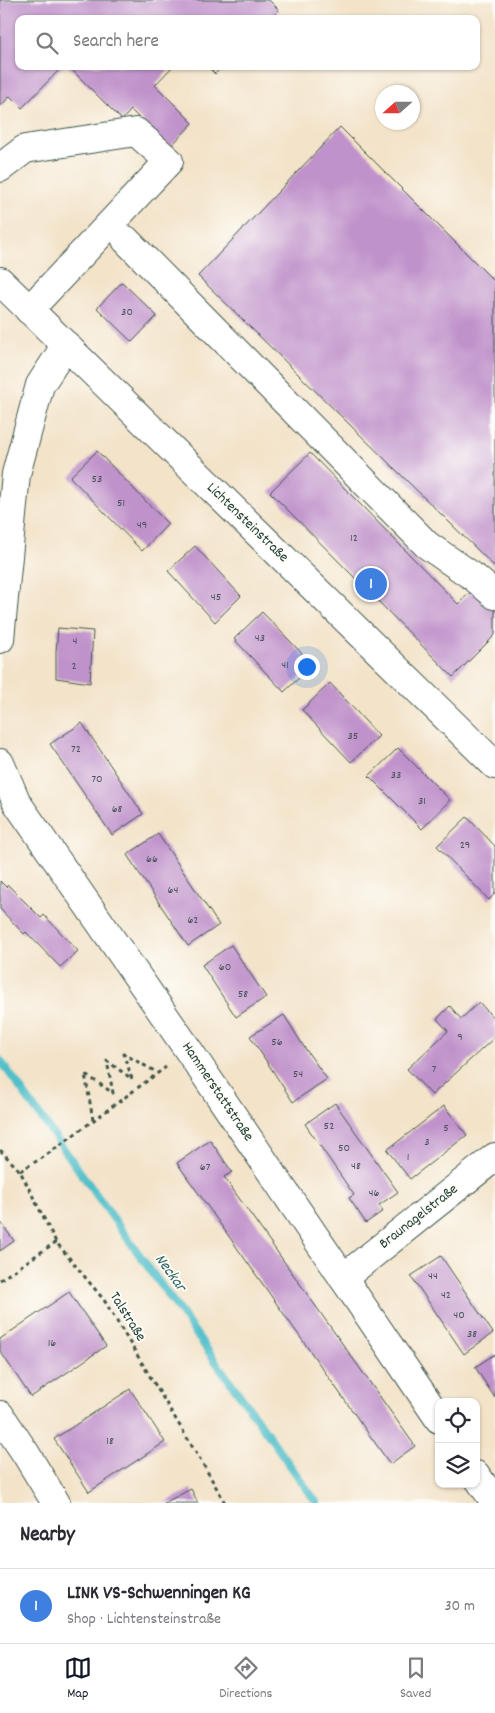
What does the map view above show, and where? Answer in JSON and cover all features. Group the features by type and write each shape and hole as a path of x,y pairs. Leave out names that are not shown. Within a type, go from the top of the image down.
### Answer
{"street":[{"path":"0,168 25,149 136,132 169,161 29,310"},
{"path":"126,240 427,545 475,578 495,595"},
{"name":"Lichtensteinstraße","path":"0,281 495,765"},
{"path":"0,639 16,474 40,385 66,346"},
{"name":"Hammerstattstraße","path":"0,763 17,803 435,1413"},
{"name":"Braunagelstraße","path":"343,1278 495,1158"},
{"path":"0,1415 56,1503"},
{"path":"480,1480 495,1502"}],"path":[{"path":"20,1171 45,1156 158,1073 124,1054 132,1080 107,1060 113,1093 85,1074 93,1120"},
{"name":"Talstraße","path":"0,1150 20,1171 56,1242 104,1300 225,1503"},
{"path":"0,1280 56,1242"}],"building":[{"path":"0,0 269,0 279,10 274,15 15,15 15,70 59,70 22,108 10,96 0,107"},
{"path":"72,70 169,70 155,85 193,123 169,148 131,110 122,120"},
{"path":"211,70 219,70 215,74"},
{"path":"340,127 495,282 495,567 198,276"},
{"path":"122,282 157,316 132,342 97,308"},
{"path":"97,451 168,524 142,551 70,477"},
{"path":"310,453 458,604 479,584 495,601 495,635 453,677 270,492"},
{"path":"195,546 241,596 215,622 168,571"},
{"path":"262,612 313,665 284,692 234,639"},
{"path":"58,628 93,631 90,683 56,678"},
{"path":"330,683 379,736 351,762 302,710"},
{"path":"82,723 143,814 112,835 50,744"},
{"path":"398,748 450,800 422,829 369,776"},
{"path":"467,817 495,846 495,893 489,900 437,846"},
{"path":"158,834 219,925 188,946 127,855"},
{"path":"0,881 6,887 8,885 41,918 44,915 78,951 60,967 26,932 24,934 0,909"},
{"path":"231,945 266,997 236,1017 202,965"},
{"path":"479,1002 495,1020 495,1037 432,1095 407,1069 448,1031 437,1019 450,1006 461,1019"},
{"path":"284,1015 327,1079 293,1102 250,1036"},
{"path":"335,1103 398,1192 379,1205 383,1211 366,1223 349,1198 354,1195 305,1124"},
{"path":"444,1106 467,1135 410,1179 387,1150"},
{"path":"210,1140 232,1172 224,1177 415,1446 390,1464 177,1163"},
{"path":"0,1221 14,1241 0,1251"},
{"path":"441,1256 493,1333 464,1354 411,1276"},
{"path":"69,1292 106,1346 31,1397 0,1351 0,1339"},
{"path":"495,1354 495,1398 475,1367"},
{"path":"130,1389 165,1442 89,1492 54,1439"},
{"path":"191,1489 198,1503 164,1503"}],"waterway":[{"name":"Neckar","path":"0,1060 317,1503"}],"place":[{"name":"LINK VS-Schwenningen KG","path":"371,584"}]}
